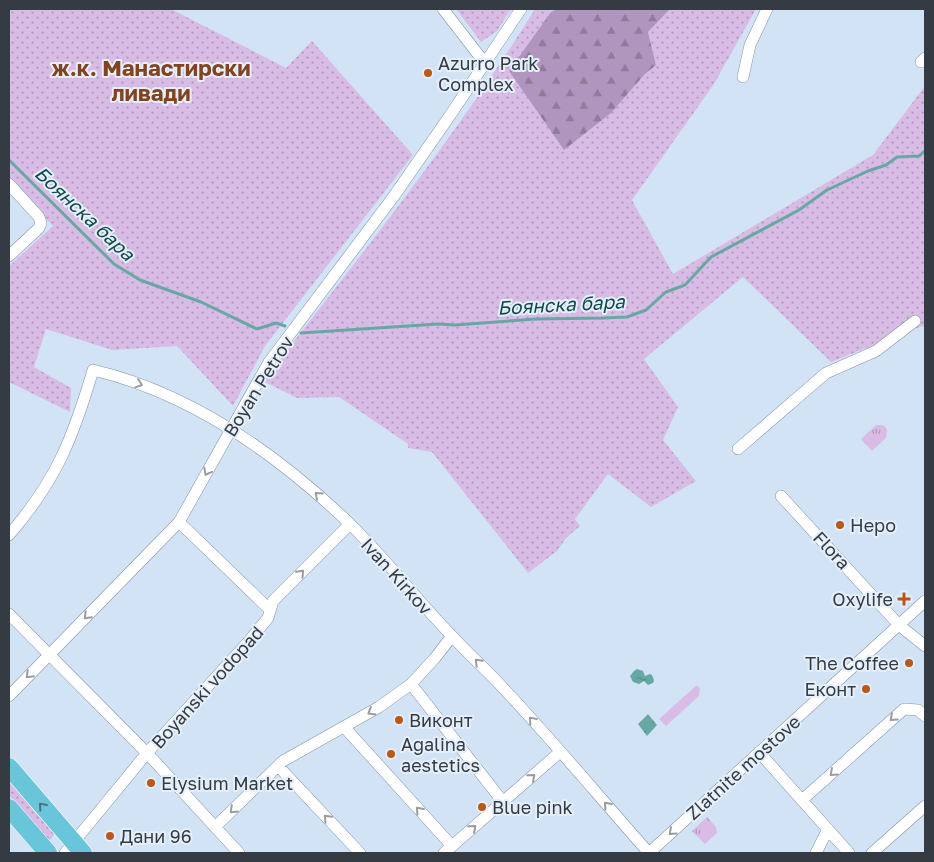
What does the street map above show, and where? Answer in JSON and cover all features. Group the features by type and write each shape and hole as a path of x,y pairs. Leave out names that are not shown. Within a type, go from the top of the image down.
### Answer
{"main road":[{"path":"9,767 74,850"},
{"path":"9,808 48,853"}],"street":[{"path":"443,9 484,62"},
{"name":"Boyan Petrov","path":"9,696 179,522 269,362 380,216 521,9"},
{"path":"743,76 750,45 767,9"},
{"path":"9,184 39,217 41,223 39,228 9,256"},
{"path":"738,449 826,373 876,351 915,321"},
{"name":"Ivan Kirkov","path":"9,536 39,498 60,463 74,430 93,370 118,376 149,387 202,411 299,477 350,524 452,636 504,688 649,853"},
{"name":"Flora","path":"781,496 899,624 925,646"},
{"path":"179,522 269,609"},
{"name":"Boyanski vodopad","path":"74,850 147,753 268,618 269,609 273,601 350,524"},
{"name":"Zlatnite mostove","path":"649,853 925,601"},
{"path":"9,614 147,753 240,853"},
{"path":"215,827 283,761 345,728 411,684 452,636"},
{"path":"411,684 503,802"},
{"path":"802,800 904,708 918,710 925,716"},
{"path":"345,728 448,850 560,752"},
{"path":"759,752 849,853"},
{"path":"278,766 360,853"},
{"path":"872,853 925,806"},
{"path":"816,853 828,829"}],"green space":[{"path":"9,9 171,9 286,68 312,41 413,155 265,346 233,406 177,346 112,350 46,329 34,367 71,388 70,412 9,382 9,266 53,226 9,179"},
{"path":"456,9 511,9 497,31 481,42"},
{"path":"535,9 557,9 551,12 644,75 656,65 648,32 670,9 756,9 714,84 632,200 673,274 873,155 925,86 925,328 922,326 831,362 743,277 644,359 678,407 663,440 696,481 651,507 608,474 575,519 580,526 566,538 557,551 528,573 432,452 408,448 408,444 339,397 297,398 263,381 404,199 472,105"},
{"path":"557,9 670,9 648,32 656,65 644,75 611,113 564,150 509,71 551,12"},
{"path":"876,425 883,425 887,429 886,438 872,451 861,439"},
{"path":"697,685 700,688 699,696 666,726 659,719"},
{"path":"9,780 55,834 48,842 9,795"},
{"path":"707,817 716,827 717,833 705,844 692,831"}],"water":[{"path":"637,669 643,671 645,676 652,675 653,683 648,685 644,681 639,684 633,682 630,676"},
{"path":"648,714 657,725 647,736 638,724"}],"waterway":[{"name":"Боянска бара","path":"301,333 536,319 627,317 646,310 666,292 685,285 711,257 799,210 827,190 886,165 897,157 919,156 925,151"},
{"name":"Боянска бара","path":"9,160 114,264 140,280 201,302 257,329 276,323 285,326"}],"place":[{"name":"Azurro Park Complex","path":"428,73"},
{"name":"Неро","path":"840,525"},
{"name":"Oxylife","path":"904,599"},
{"name":"The Coffee","path":"909,663"},
{"name":"Еконт","path":"866,689"},
{"name":"Виконт","path":"399,720"},
{"name":"Agalina aestetics","path":"391,754"},
{"name":"Elysium Market","path":"151,783"},
{"name":"Blue pink","path":"482,807"},
{"name":"Дани 96","path":"110,836"}],"district":[{"name":"ж.к. Манастирски ливади","path":"151,80"}]}
